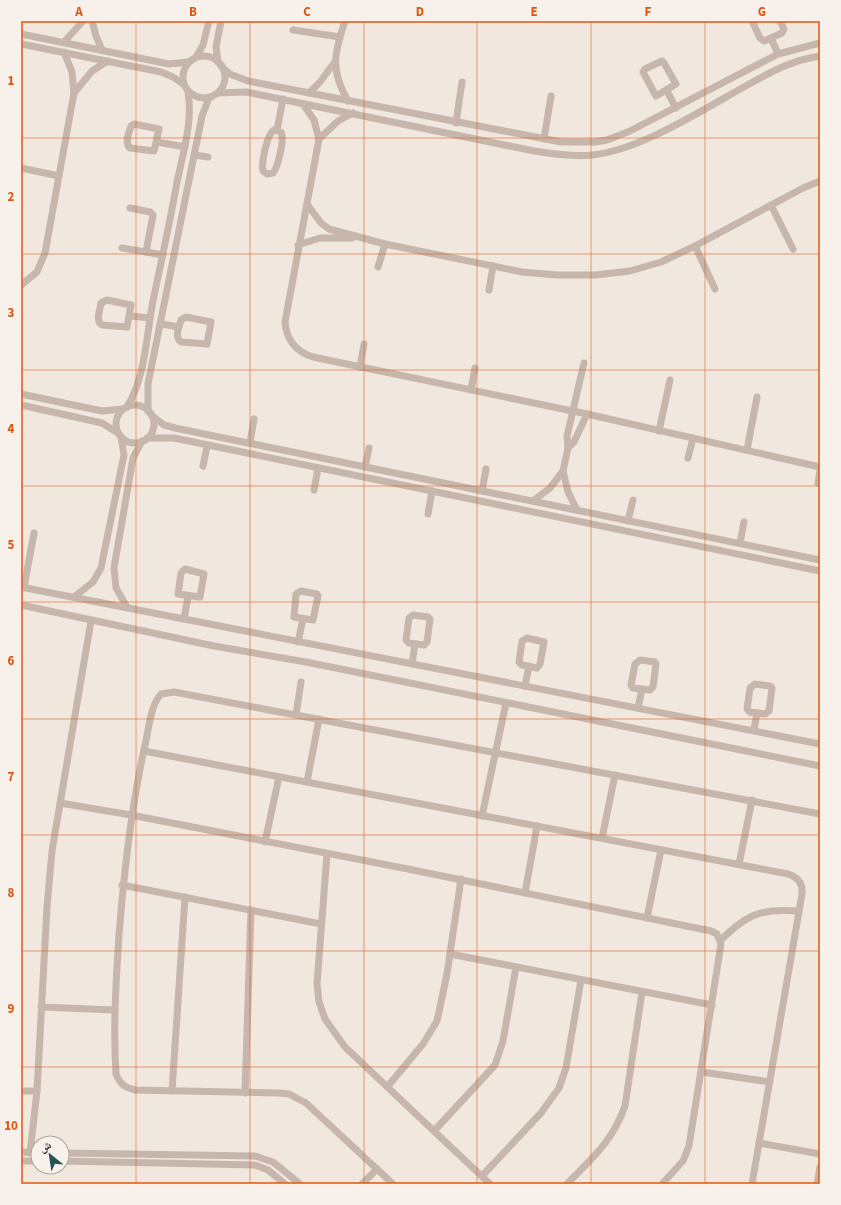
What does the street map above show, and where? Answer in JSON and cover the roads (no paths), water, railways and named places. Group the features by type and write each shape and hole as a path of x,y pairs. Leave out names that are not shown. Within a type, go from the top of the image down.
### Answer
{"street":[{"path":"64,42 83,21"},
{"path":"92,21 102,50"},
{"path":"21,34 174,64 188,62 196,57 203,45 209,21"},
{"path":"218,93 225,80 216,46 221,21"},
{"path":"309,93 326,76 334,63 345,21"},
{"path":"752,21 761,40 764,41 783,31 780,21"},
{"path":"293,30 340,37"},
{"path":"771,38 778,54"},
{"path":"196,57 210,57 236,77 248,82 456,123 572,143 607,140 650,122 778,54 820,43"},
{"path":"21,44 158,71 173,76 183,84 188,92 190,111 185,147 150,318 139,382 125,408 116,420 124,455 101,568 93,582 74,597"},
{"path":"21,285 37,272 43,260 59,176 74,93 72,72 64,52"},
{"path":"188,92 200,98 209,98 218,93 246,92 534,151 573,155 592,155 632,145 712,105 778,69 802,59 820,56"},
{"path":"74,93 92,71 108,61"},
{"path":"660,61 664,63 676,82 675,86 667,91 658,96 655,95 643,76 644,71 660,61"},
{"path":"158,71 159,62"},
{"path":"183,84 183,70 188,62"},
{"path":"334,63 340,87 348,101"},
{"path":"246,92 248,82"},
{"path":"456,123 462,82"},
{"path":"667,91 676,108"},
{"path":"705,92 712,105"},
{"path":"544,139 551,96"},
{"path":"127,607 116,588 114,568 133,458 153,428 149,413 148,384 194,155 204,111 209,98"},
{"path":"276,130 283,99"},
{"path":"303,104 314,120 319,139 298,245 285,322 289,339 297,349 307,355 360,367 587,414 820,467"},
{"path":"319,139 338,121 353,113"},
{"path":"134,124 157,128 159,133 157,142 155,150 152,152 129,148 127,143 132,125 134,124"},
{"path":"276,130 281,132 283,138 276,168 273,173 267,174 263,171 262,165 270,133 276,130"},
{"path":"157,142 185,147"},
{"path":"194,155 208,157"},
{"path":"21,168 59,176"},
{"path":"307,204 325,227 334,231 352,234 385,244 522,272 558,275 610,274 646,267 694,246 820,181"},
{"path":"771,205 793,249"},
{"path":"130,208 150,212 154,215 146,252"},
{"path":"298,245 320,238 352,238 355,236"},
{"path":"378,267 385,244"},
{"path":"694,246 715,289"},
{"path":"122,248 163,255"},
{"path":"488,290 493,266"},
{"path":"105,300 130,303 132,306 131,316 129,326 126,328 102,325 98,320 101,303 105,300"},
{"path":"131,316 150,318"},
{"path":"183,318 209,320 212,325 208,343 203,345 181,342 177,337 179,327 183,318"},
{"path":"161,324 179,327"},
{"path":"360,367 364,344"},
{"path":"533,501 550,488 563,471 568,448 566,441 584,363"},
{"path":"471,390 475,368"},
{"path":"659,431 670,380"},
{"path":"21,394 96,411 108,412 136,406 149,413 159,422 175,428 820,560"},
{"path":"747,450 757,397"},
{"path":"21,406 102,423 133,443 145,440 174,438 820,571"},
{"path":"568,448 574,442 587,414"},
{"path":"250,443 254,419"},
{"path":"174,438 175,428"},
{"path":"688,458 693,438"},
{"path":"203,466 207,446"},
{"path":"365,467 369,448"},
{"path":"314,490 318,468"},
{"path":"482,490 486,469"},
{"path":"818,483 820,470"},
{"path":"563,471 568,492 577,510"},
{"path":"397,484 399,473"},
{"path":"428,514 432,491"},
{"path":"628,521 633,500"},
{"path":"740,543 744,522"},
{"path":"34,533 22,587 820,744"},
{"path":"695,545 697,535"},
{"path":"185,569 204,573 201,596 198,598 188,596 180,595 178,592 181,572 185,569"},
{"path":"301,591 316,594 319,597 315,618 312,620 303,619 295,618 294,615 297,593 301,591"},
{"path":"184,619 188,596"},
{"path":"21,605 214,646 306,662 820,766"},
{"path":"413,615 428,617 431,620 427,643 424,645 416,644 407,643 406,640 409,618 413,615"},
{"path":"298,642 303,619"},
{"path":"32,1135 37,1091 49,881 60,803 91,621"},
{"path":"527,638 542,640 544,643 540,666 537,668 529,666 521,665 519,662 522,641 527,638"},
{"path":"412,664 416,644"},
{"path":"640,660 655,662 657,666 653,688 650,690 642,689 633,688 632,685 635,664 640,660"},
{"path":"525,686 529,666"},
{"path":"296,715 301,682"},
{"path":"755,684 770,686 772,690 768,712 765,714 757,713 749,712 747,709 750,688 755,684"},
{"path":"638,708 642,689"},
{"path":"393,1184 313,1108 298,1097 288,1094 245,1092 135,1090 126,1088 120,1082 116,1074 114,1010 122,885 131,815 157,699 168,692 752,800 820,814"},
{"path":"482,816 506,703"},
{"path":"754,730 757,713"},
{"path":"307,782 319,719"},
{"path":"144,752 739,864 788,874 797,878 802,889 799,911 752,1184"},
{"path":"602,838 615,775"},
{"path":"265,842 279,777"},
{"path":"739,864 752,800"},
{"path":"60,803 131,815 711,931 717,934 721,940"},
{"path":"526,893 537,826"},
{"path":"647,918 661,850"},
{"path":"327,854 317,984 319,1002 325,1019 345,1047 490,1184"},
{"path":"388,1086 424,1044 441,1009 461,880"},
{"path":"122,885 321,924"},
{"path":"172,1091 185,897"},
{"path":"662,1184 687,1154 702,1072 721,940 736,924 756,914 777,909 799,911"},
{"path":"245,1092 251,910"},
{"path":"450,954 712,1006"},
{"path":"434,1131 495,1065 503,1041 516,967"},
{"path":"482,1176 542,1113 559,1088 566,1068 581,980"},
{"path":"567,1184 606,1142 620,1121 625,1106 642,992"},
{"path":"41,1007 114,1010"},
{"path":"702,1072 770,1082"},
{"path":"21,1091 37,1091"},
{"path":"759,1143 820,1154"},
{"path":"21,1152 30,1153"},
{"path":"70,1153 255,1156 273,1162 300,1184"},
{"path":"70,1161 255,1165 268,1170 285,1184"},
{"path":"817,1184 820,1167"},
{"path":"362,1184 377,1169"}]}
